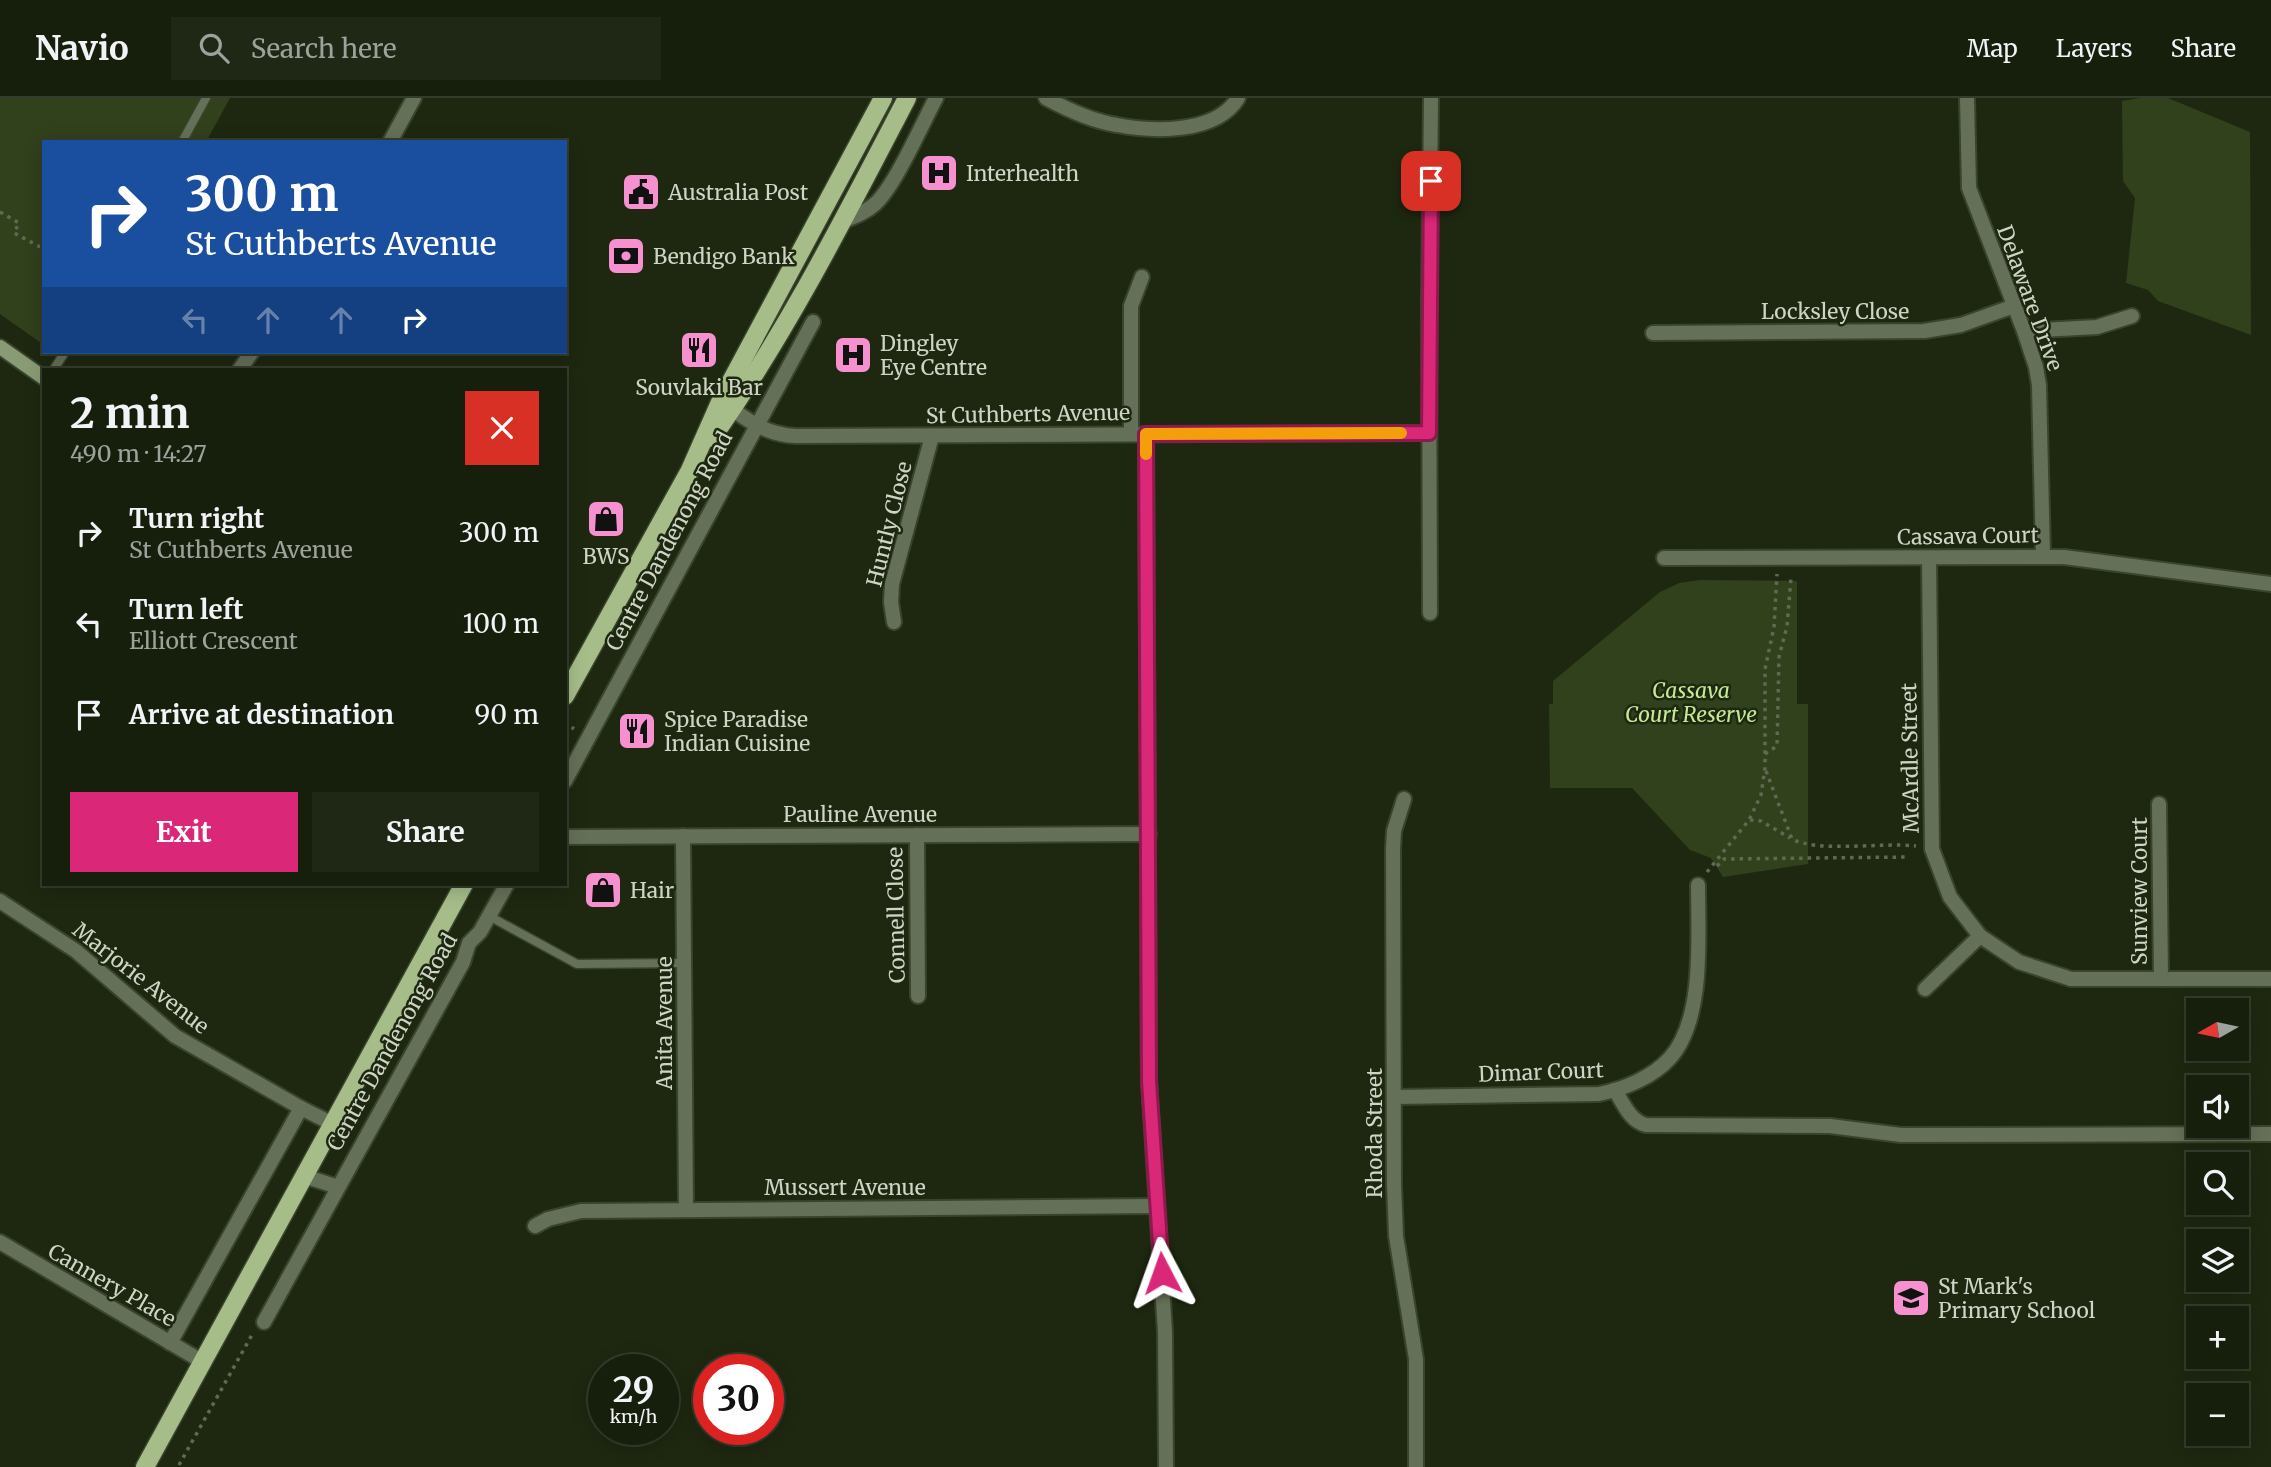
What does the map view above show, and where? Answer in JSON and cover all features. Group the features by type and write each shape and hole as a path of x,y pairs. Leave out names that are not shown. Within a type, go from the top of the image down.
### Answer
{"main road":[{"name":"Centre Dandenong Road","path":"567,692 727,405 883,98"},
{"name":"Centre Dandenong Road","path":"727,405 794,307 907,98"},
{"path":"0,347 42,377"},
{"name":"Centre Dandenong Road","path":"145,1467 463,886"}],"street":[{"path":"391,140 414,98"},
{"path":"841,222 866,211 877,202 936,98"},
{"path":"1046,98 1091,119 1144,128 1196,125 1220,115 1238,98"},
{"path":"1430,613 1431,98"},
{"name":"Delaware Drive","path":"1967,98 1969,188 2036,367 2041,401 2043,556"},
{"path":"1131,434 1130,320 1135,291 1142,277"},
{"name":"Locksley Close","path":"1653,333 1924,331 1961,325 2014,306"},
{"path":"2024,331 2097,327 2132,316"},
{"name":"Centre Dandenong Road","path":"567,777 813,322"},
{"name":"St Cuthberts Avenue","path":"727,405 757,426 776,435 796,436 1429,433"},
{"path":"1146,434 1149,1081 1165,1332 1166,1467"},
{"name":"Huntly Close","path":"894,622 892,584 932,436"},
{"name":"Cassava Court","path":"1664,558 2043,556 2085,559 2271,584"},
{"name":"McArdle Street","path":"1929,558 1932,849 1950,897 1980,936 2019,962 2071,979 2271,979"},
{"name":"Rhoda Street","path":"1404,799 1394,831 1393,849 1396,1227 1416,1359 1416,1467"},
{"name":"Sunview Court","path":"2159,804 2161,978"},
{"name":"Pauline Avenue","path":"567,836 1149,834"},
{"name":"Connell Close","path":"917,835 918,996"},
{"name":"Anita Avenue","path":"683,836 686,1209"},
{"name":"Dimar Court","path":"1394,1097 1599,1094 1637,1081 1671,1058 1689,1026 1698,980 1698,885"},
{"name":"Centre Dandenong Road","path":"264,1322 463,962 469,943 480,932 506,886"},
{"name":"Marjorie Avenue","path":"0,901 76,951 175,1036 333,1124"},
{"path":"1925,989 1980,936"},
{"path":"1615,1090 1629,1113 1640,1124 1646,1125 1830,1126 1901,1135 2271,1134"},
{"path":"170,1343 301,1108"},
{"path":"304,1176 338,1187"},
{"name":"Mussert Avenue","path":"536,1226 556,1216 581,1211 1157,1206"},
{"name":"Cannery Place","path":"0,1242 203,1362"}],"lane":[{"path":"184,140 206,98"},
{"path":"489,916 577,964 685,963"}],"path":[{"path":"0,212 19,223 14,233 42,248"},
{"path":"1698,885 1713,862 1749,820 1761,795 1765,768 1765,669 1774,627 1778,558"},
{"path":"1765,754 1777,746 1778,675 1789,611 1791,578"},
{"path":"1765,768 1791,839"},
{"path":"1749,820 1761,821 1804,844 1907,845 1932,849"},
{"path":"1717,866 1724,859 1909,857"},
{"path":"179,1465 249,1338 264,1322"}],"green space":[{"path":"0,98 230,98 207,140 42,140 42,344 0,314"},
{"path":"2168,98 2250,132 2251,335 2158,301 2148,290 2126,283 2135,198 2123,181 2122,101"},
{"name":"Cassava Court Reserve","path":"1700,580 1797,581 1797,704 1808,704 1808,864 1723,877 1711,858 1690,850 1632,788 1550,788 1549,704 1553,704 1553,681 1660,592 1679,583"}],"slow traffic":[{"path":"1146,454 1146,434 1401,433"}],"place":[{"name":"Interhealth","path":"939,173"},
{"name":"Australia Post","path":"641,192"},
{"name":"Bendigo Bank","path":"626,256"},
{"name":"Souvlaki Bar","path":"699,350"},
{"name":"Dingley Eye Centre","path":"853,355"},
{"name":"BWS","path":"606,519"},
{"name":"Spice Paradise Indian Cuisine","path":"637,731"},
{"name":"Hair","path":"603,890"},
{"name":"St Mark's Primary School","path":"1911,1298"}],"route":[{"path":"1162,1273 1149,1081 1146,434 1429,433 1431,181"}]}
